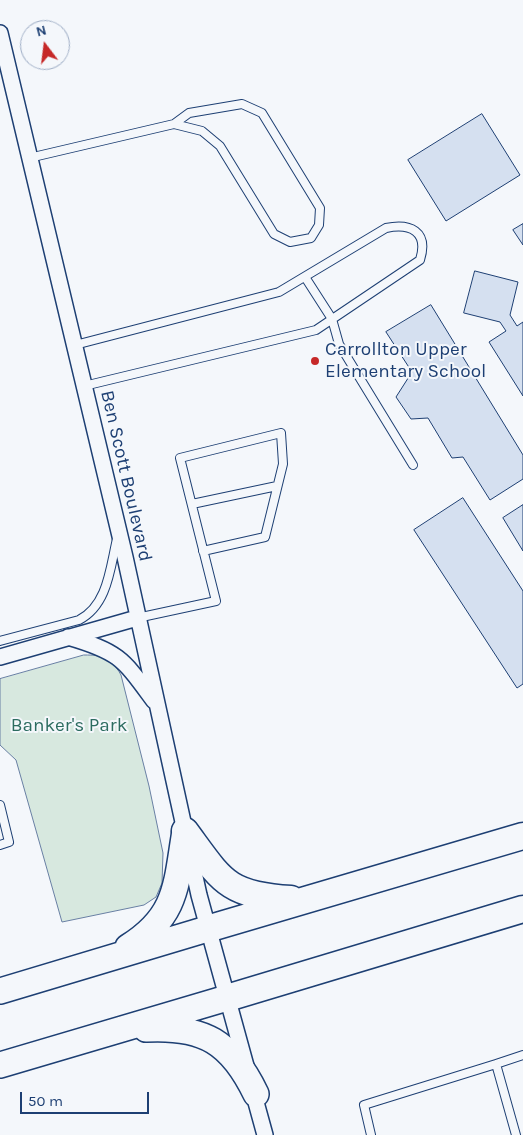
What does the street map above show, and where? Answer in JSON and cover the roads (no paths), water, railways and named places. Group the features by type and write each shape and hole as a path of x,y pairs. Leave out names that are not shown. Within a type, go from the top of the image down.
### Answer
{"highway":[{"path":"185,831 226,882 239,890 258,897 309,900"},
{"path":"207,929 523,836"},
{"path":"227,998 523,909"}],"main road":[{"path":"98,962 140,939 165,914 175,886 185,831"},
{"path":"0,991 207,929"},
{"path":"0,1065 227,998"},
{"path":"80,1041 147,1029 170,1028 189,1031 212,1040 230,1052 244,1069 256,1094"}],"street":[{"name":"Ben Scott Boulevard","path":"0,33 119,530 207,929 256,1094 265,1135"},
{"path":"0,657 137,618"},
{"path":"68,637 106,649 118,657 128,666 157,705"}],"lane":[{"path":"29,158 174,124 189,113 242,104 262,113 320,208 319,225 311,238 290,242 274,234 220,146 202,132 174,124"},
{"path":"75,345 279,292 386,228 399,225 414,229 421,237 422,252 420,260 316,330 84,386"},
{"path":"305,277 332,319 339,344 413,466"},
{"path":"137,618 216,600 203,551 180,458 281,433 282,464 265,537 203,551"},
{"path":"192,504 277,486"},
{"path":"0,641 79,620 89,615 103,595 119,530"},
{"path":"0,806 9,842 0,845"},
{"path":"371,1135 364,1105 523,1055"},
{"path":"496,1064 516,1135"}],"place":[{"name":"Carrollton Upper Elementary School","path":"315,361"}],"park label":[{"name":"Banker's Park","path":"69,726"}]}
